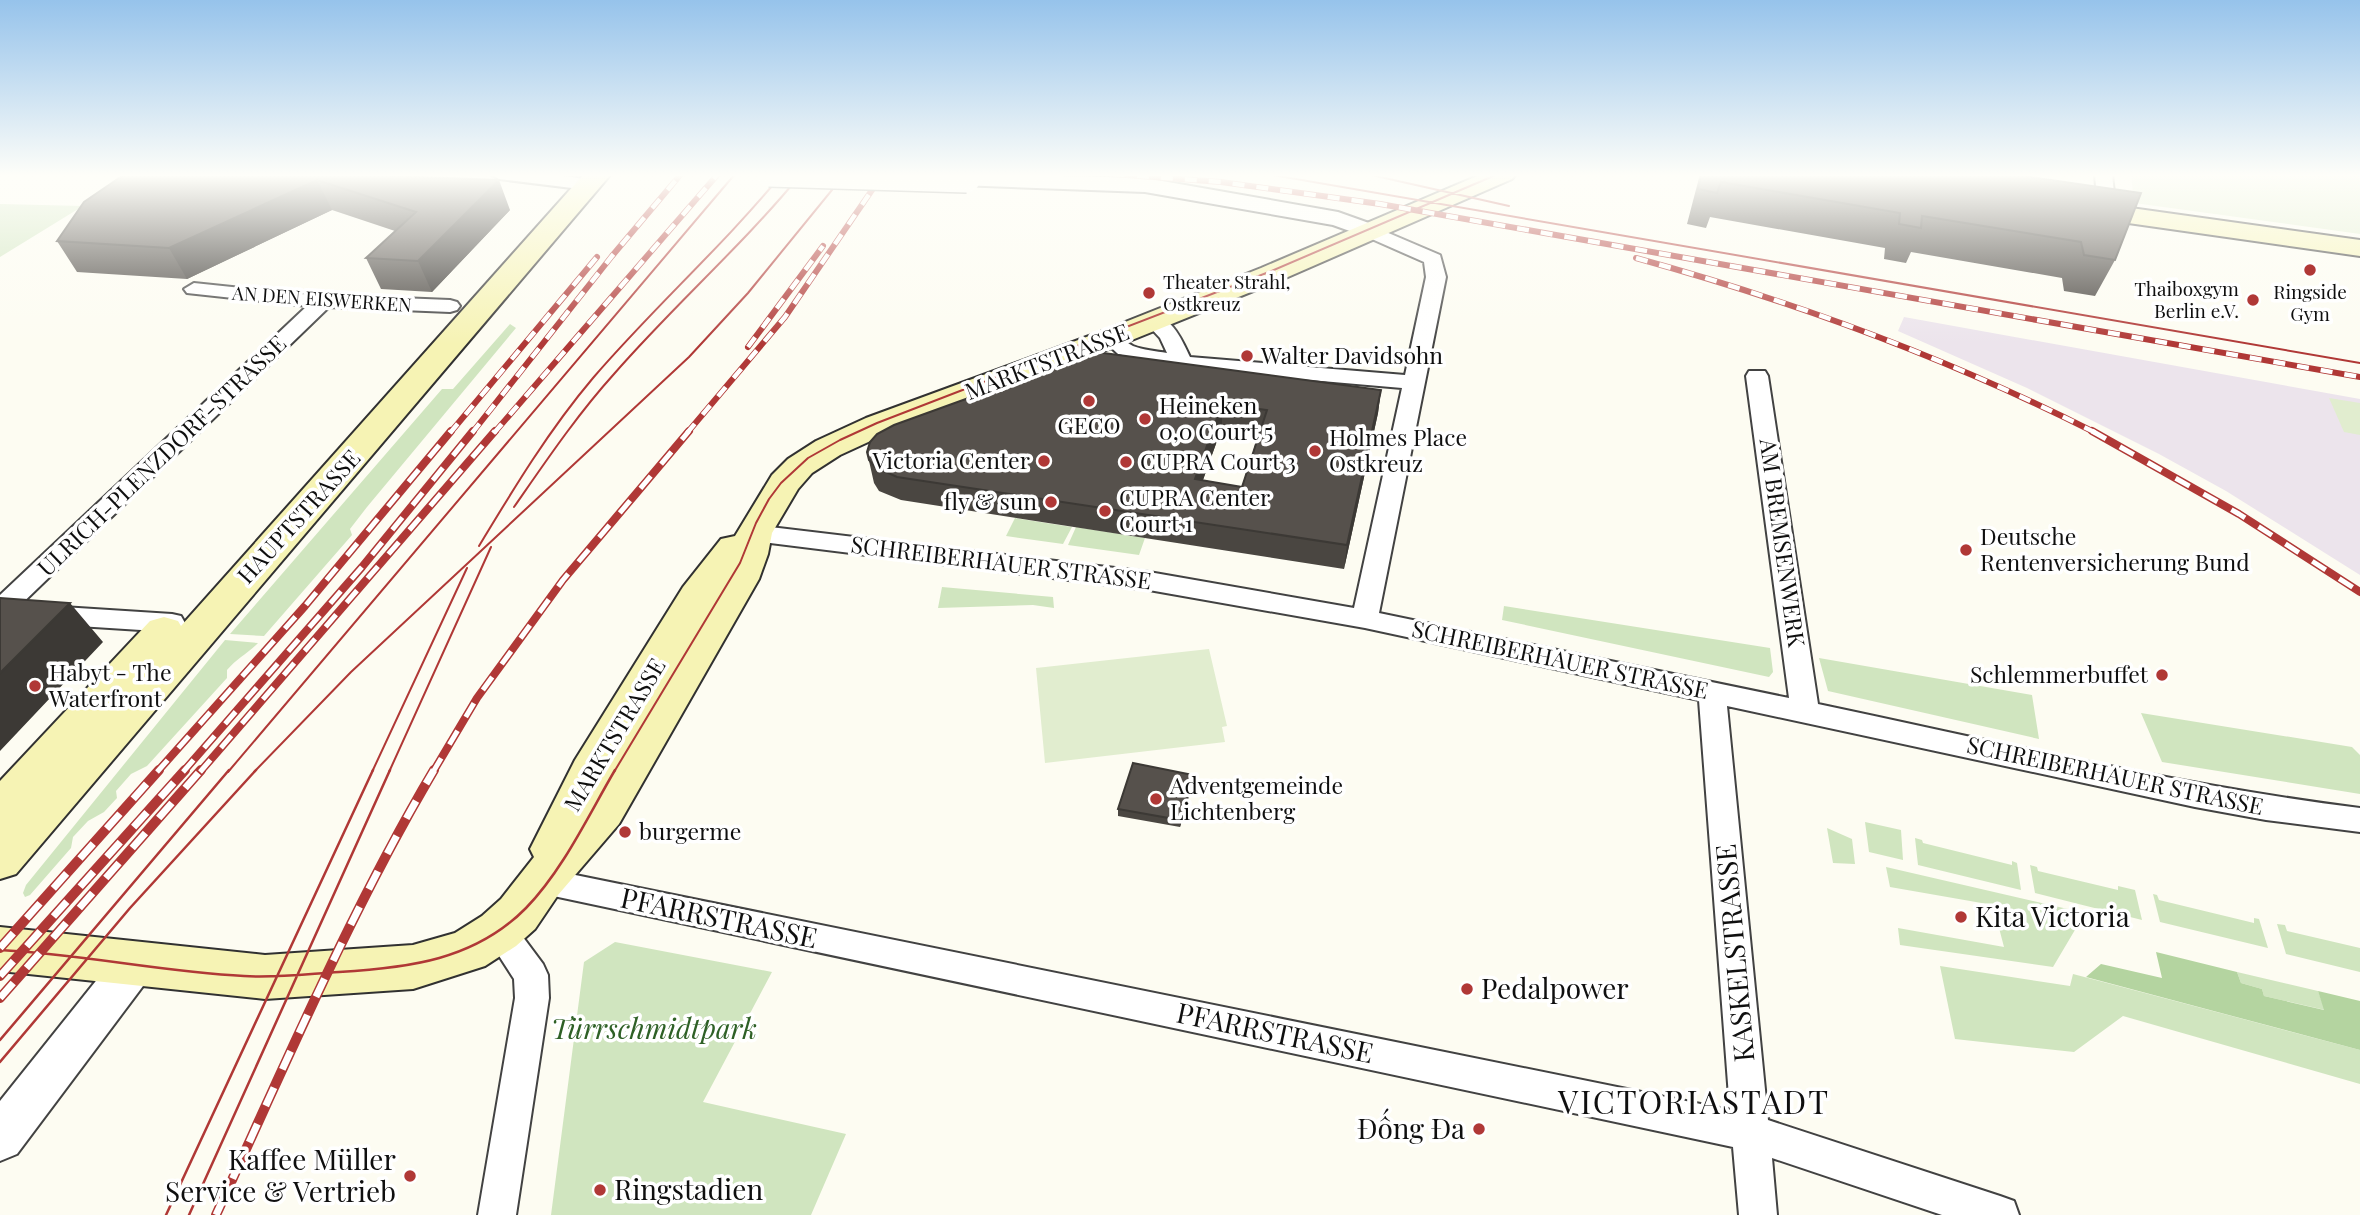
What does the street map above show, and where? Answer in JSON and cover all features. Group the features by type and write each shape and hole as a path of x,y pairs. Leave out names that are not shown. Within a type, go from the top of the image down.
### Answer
{"main road":[{"name":"HAUPTSTRASSE","path":"0,810 397,376 534,231"},
{"name":"MARKTSTRASSE","path":"0,948 134,965 265,976 397,969 451,958 480,944 518,914 541,881 603,811 740,579 750,554 754,533 790,475 828,448 878,425 1111,338 1374,231"},
{"path":"2238,231 2360,248"},
{"name":"HAUPTSTRASSE","path":"0,860 422,378 465,307"}],"street":[{"path":"1365,619 1436,277 1433,259 1368,231"},
{"name":"AN DEN EISWERKEN","path":"194,289 324,301 465,307"},
{"name":"ULRICH-PLENZDORF-STRASSE","path":"0,611 324,301"},
{"path":"1154,321 1169,335 1182,363"},
{"path":"1111,338 1125,350 1182,363 1413,382"},
{"name":"AM BREMSENWERK","path":"1757,376 1805,711"},
{"name":"SCHREIBERHAUER STRASSE","path":"754,533 1149,581 1365,619 2195,795 2266,808 2360,820"},
{"path":"0,611 172,623"},
{"name":"KASKELSTRASSE","path":"1712,691 1758,1215"},
{"name":"PFARRSTRASSE","path":"541,881 1750,1132 2000,1215"},
{"path":"497,1215 532,998 531,975 499,931"},
{"path":"0,1138 134,965"}],"shaded area":[{"path":"1904,317 2360,399 2360,575 2226,491 2159,454 2027,388 1898,331"}],"green space":[{"path":"0,231 43,231 0,257"},
{"path":"2336,231 2360,231 2360,234"},
{"path":"510,324 516,328 367,507 350,529 352,535 264,636 230,634 442,389 453,389"},
{"path":"2329,398 2360,403 2360,435 2344,432"},
{"path":"1015,518 1072,527 1063,544 1006,536"},
{"path":"1076,527 1145,538 1139,555 1068,545"},
{"path":"942,587 1053,597 1054,608 1033,605 938,608"},
{"path":"1504,606 1770,648 1773,672 1769,677 1502,620"},
{"path":"225,640 258,643 227,670 227,678 147,766 131,774 116,791 117,798 104,812 88,821 73,837 71,848 30,895 25,897 23,893 26,885"},
{"path":"1209,649 1227,726 1222,727 1225,742 1045,763 1036,668"},
{"path":"1819,658 2032,695 2039,739 1828,691"},
{"path":"2141,713 2352,747 2360,755 2360,794 2162,762"},
{"path":"1865,822 1901,830 1903,860 1869,852"},
{"path":"1827,828 1852,839 1855,864 1833,863"},
{"path":"1915,838 1923,843 2012,865 2012,861 2017,863 2021,890 1918,865"},
{"path":"2030,865 2037,867 2038,871 2118,890 2118,886 2135,890 2142,920 2035,893"},
{"path":"1886,867 2085,913 2053,967 1900,945 1898,928 2004,947 1993,905 1890,887"},
{"path":"2153,894 2157,895 2159,900 2254,923 2254,918 2259,919 2268,948 2160,922"},
{"path":"2277,924 2285,925 2287,931 2360,948 2360,972 2286,954"},
{"name":"Türrschmidtpark","path":"615,942 772,972 703,1102 846,1134 811,1215 551,1215 584,962"},
{"path":"2156,952 2237,972 2241,983 2262,989 2264,996 2324,1010 2318,991 2360,1001 2360,1050 2086,977 2101,964 2162,978"},
{"path":"1940,966 2070,986 2073,974 2360,1050 2360,1084 2123,1016 2074,1052 1955,1039"},
{"path":"2237,972 2318,991 2325,1010 2264,996 2262,989 2241,983"}],"building":[{"path":"64,231 207,231 169,248 57,241"},
{"path":"396,231 448,231 418,261 366,258"},
{"path":"2012,231 2126,231 2115,260 2084,255 2081,242"},
{"path":"1096,352 1381,390 1347,545 897,477 875,467 867,452 870,442 877,434 894,425","holes":["1222,404 1267,410 1242,487 1195,479"]},
{"path":"0,598 70,603 0,673"},
{"name":"Adventgemeinde Lichtenberg","path":"1133,763 1193,775 1180,820 1118,809"}],"tram line":[{"path":"228,772 687,231"},
{"path":"479,546 547,439 593,378 732,231"},
{"path":"514,507 600,390 750,231"},
{"path":"254,772 351,672 689,357 748,293 799,231"},
{"path":"614,772 740,563 769,499 781,483 808,458 877,423 1269,272 1366,231"},
{"path":"1595,231 2360,363"},
{"path":"389,772 491,547"},
{"path":"372,772 467,568"},
{"path":"71,956 229,770"},
{"path":"87,958 256,770"},
{"path":"277,976 373,770"},
{"path":"297,976 390,770"},
{"path":"297,976 415,964 463,950 506,926 526,908 552,877 615,770"},
{"path":"0,950 71,956"},
{"path":"0,1040 71,956"},
{"path":"71,956 87,958"},
{"path":"0,1062 87,958"},
{"path":"87,958 213,974 277,976"},
{"path":"166,1215 277,976"},
{"path":"277,976 297,976"},
{"path":"189,1215 297,976"}],"railway":[{"path":"472,433 633,231"},
{"path":"494,433 669,231"},
{"path":"687,433 785,317 844,231"},
{"path":"1531,231 2360,377"},
{"path":"748,347 823,246"},
{"path":"450,433 597,257"},
{"path":"1636,258 1755,293 1928,356 2093,431"},
{"path":"157,772 305,606 451,431"},
{"path":"183,772 362,567 473,431"},
{"path":"200,772 495,431"},
{"path":"433,772 477,698 563,580 689,431"},
{"path":"2093,431 2239,514 2360,592"},
{"path":"0,948 159,770"},
{"path":"0,976 185,770"},
{"path":"0,998 201,770"},
{"path":"216,1215 346,934 434,770"}],"place":[{"name":"Ringside Gym","path":"2310,270"},
{"name":"Theater Strahl, Ostkreuz","path":"1149,293"},
{"name":"Thaiboxgym Berlin e.V.","path":"2253,300"},
{"name":"Walter Davidsohn","path":"1247,356"},
{"name":"GECO","path":"1089,401"},
{"name":"Heineken 0,0 Court 5","path":"1145,419"},
{"name":"Holmes Place Ostkreuz","path":"1315,451"},
{"name":"Victoria Center","path":"1044,461"},
{"name":"CUPRA Court 3","path":"1126,462"},
{"name":"fly & sun","path":"1051,502"},
{"name":"CUPRA Center Court 1","path":"1105,511"},
{"name":"Deutsche Rentenversicherung Bund","path":"1966,550"},
{"name":"Schlemmerbuffet","path":"2162,675"},
{"name":"Habyt - The Waterfront","path":"35,686"},
{"name":"Adventgemeinde Lichtenberg","path":"1156,799"},
{"name":"burgerme","path":"625,832"},
{"name":"Kita Victoria","path":"1961,917"},
{"name":"Pedalpower","path":"1467,989"},
{"name":"Đống Đa","path":"1479,1129"},
{"name":"Kaffee Müller Service & Vertrieb","path":"410,1176"},
{"name":"Ringstadien","path":"600,1190"}],"district":[{"name":"VICTORIASTADT","path":"1694,1103"}]}
